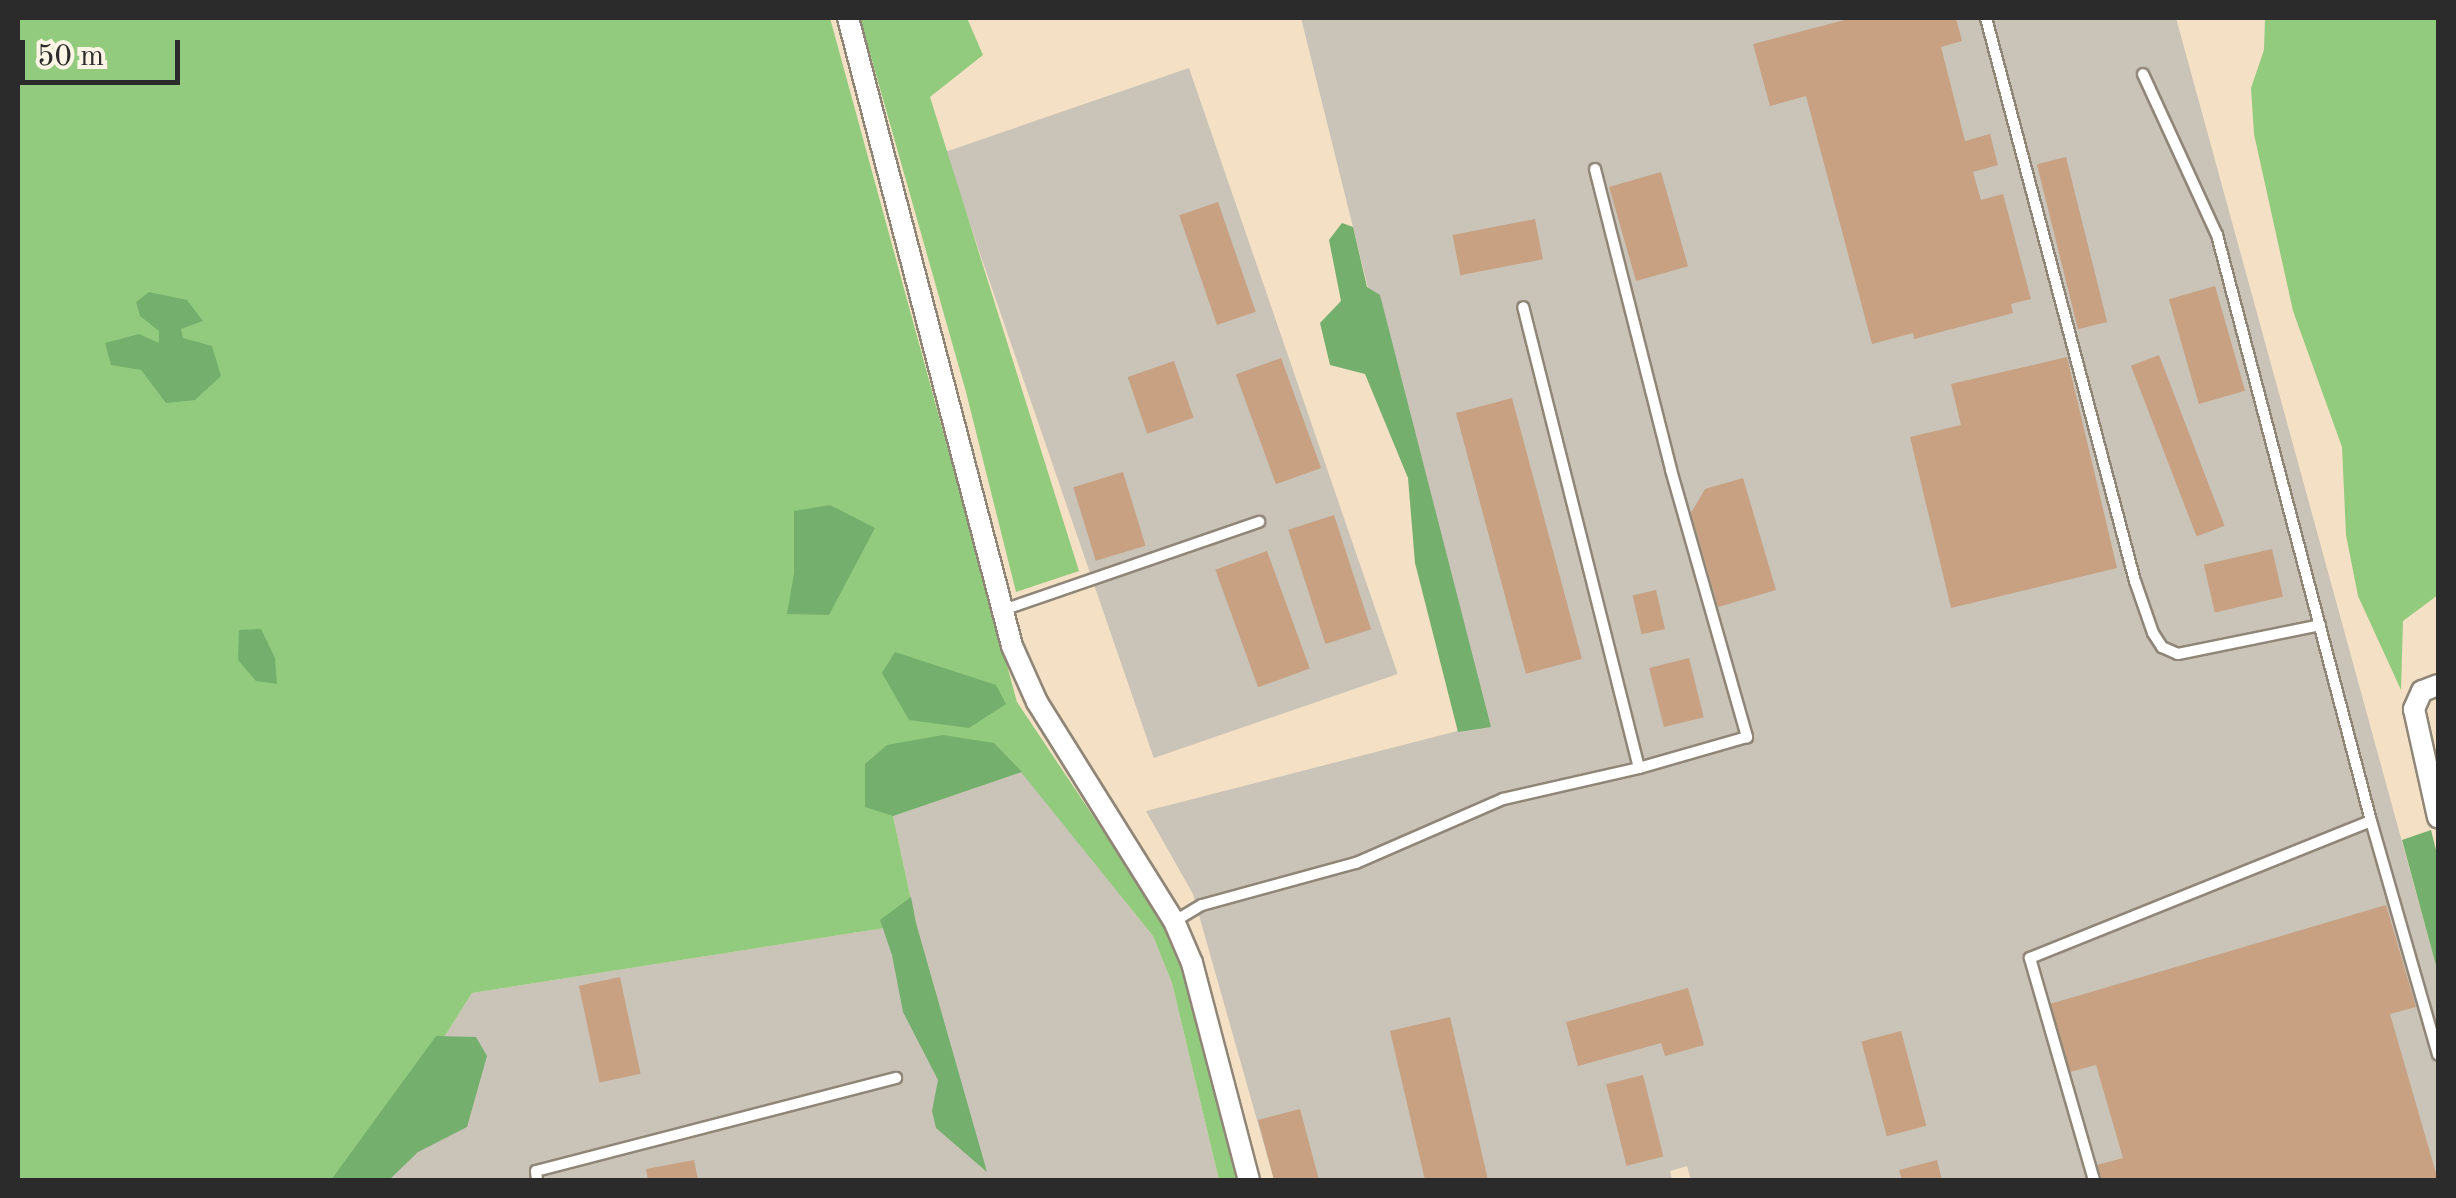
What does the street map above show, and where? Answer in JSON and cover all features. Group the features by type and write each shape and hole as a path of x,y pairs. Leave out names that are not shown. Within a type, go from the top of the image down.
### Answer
{"street":[{"path":"848,18 1003,610 1037,702 1174,922 1192,963 1250,1180"},
{"path":"2438,685 2422,691 2415,702 2438,817"}],"lane":[{"path":"1986,18 2135,581 2153,633 2162,647 2178,654 2320,625"},
{"path":"2143,74 2216,235 2371,821 2438,1055"},
{"path":"1174,922 1202,905 1356,863 1503,798 1639,768 1747,737 1671,470 1595,169"},
{"path":"1523,307 1639,768"},
{"path":"1003,610 1260,522"},
{"path":"2094,1180 2030,958 2371,821"},
{"path":"538,1180 536,1171 896,1078"}],"shaded area":[{"path":"1301,18 2176,18 2438,973 2438,1180 1691,1180 1687,1166 1670,1171 1672,1180 1274,1180 1193,894 1146,811 1477,726"},
{"path":"1189,68 1398,674 1154,758 945,152"},
{"path":"1022,772 1153,936 1172,983 1219,1180 365,1180 372,1151 472,993 916,923 893,816"}],"green space":[{"path":"18,18 830,18 1017,702 1157,912 1186,981 1238,1180 1219,1180 1172,983 1153,936 1021,772 893,816 916,923 472,993 372,1151 365,1180 18,1180"},
{"path":"860,18 967,18 983,55 930,97 1079,571 1016,592 966,392"},
{"path":"2265,18 2438,18 2438,595 2403,621 2401,690 2358,596 2346,535 2342,447 2293,311 2254,134 2251,88 2264,50"},
{"path":"1342,223 1353,227 1367,287 1380,295 1491,727 1458,732 1415,563 1408,478 1365,374 1330,365 1320,323 1341,301 1329,240"},
{"path":"149,292 187,300 203,321 181,329 183,338 212,346 221,376 195,400 166,403 141,370 111,365 105,343 139,334 159,343 159,331 140,316 136,302"},
{"path":"830,505 875,528 829,615 787,614 794,573 794,511"},
{"path":"261,629 275,658 277,684 256,681 238,660 239,630"},
{"path":"895,652 996,685 1006,704 969,728 909,720 882,673"},
{"path":"943,735 994,743 1022,772 893,816 865,807 865,764 887,745"},
{"path":"2431,830 2438,858 2438,973 2402,840"},
{"path":"911,897 987,1172 936,1128 932,1111 938,1080 903,1012 892,955 880,920"},
{"path":"436,1036 476,1037 487,1056 467,1127 418,1152 389,1180 331,1180"}],"building":[{"path":"1852,18 1956,18 1962,41 1941,47 1965,141 1990,134 1998,165 1973,172 1981,200 2003,194 2031,299 2011,304 2013,313 1914,339 1913,333 1872,344 1806,96 1770,106 1753,44"},
{"path":"2066,157 2107,322 2078,329 2037,164"},
{"path":"1661,172 1688,266 1636,281 1609,187"},
{"path":"1218,202 1256,312 1217,325 1179,215"},
{"path":"1535,219 1543,259 1460,275 1453,235"},
{"path":"2215,286 2245,391 2199,404 2169,299"},
{"path":"2159,355 2225,526 2197,537 2131,366"},
{"path":"2067,357 2117,568 1951,608 1910,437 1961,425 1951,384"},
{"path":"1281,358 1321,468 1276,484 1236,374"},
{"path":"1174,361 1194,418 1147,434 1128,377"},
{"path":"1512,398 1582,659 1526,674 1456,413"},
{"path":"1123,472 1146,546 1096,561 1073,487"},
{"path":"1743,478 1776,590 1718,607 1691,513 1705,489"},
{"path":"1334,515 1371,629 1325,644 1288,530"},
{"path":"2272,549 2283,597 2215,612 2204,565"},
{"path":"1267,551 1310,668 1258,687 1215,570"},
{"path":"1656,590 1665,629 1642,634 1633,595"},
{"path":"1689,658 1704,717 1664,727 1649,668"},
{"path":"2386,905 2416,1007 2390,1014 2438,1180 2102,1180 2097,1165 2123,1158 2096,1065 2070,1072 2050,1004"},
{"path":"620,977 641,1074 600,1083 579,986"},
{"path":"1688,988 1704,1045 1665,1056 1661,1043 1578,1066 1566,1022"},
{"path":"1450,1017 1488,1180 1425,1180 1390,1031"},
{"path":"1901,1031 1926,1126 1887,1136 1861,1042"},
{"path":"1643,1075 1663,1157 1626,1166 1606,1084"},
{"path":"1300,1109 1319,1180 1274,1180 1258,1120"},
{"path":"694,1160 698,1180 648,1180 646,1169"},
{"path":"1937,1160 1942,1180 1902,1180 1899,1170"}]}
